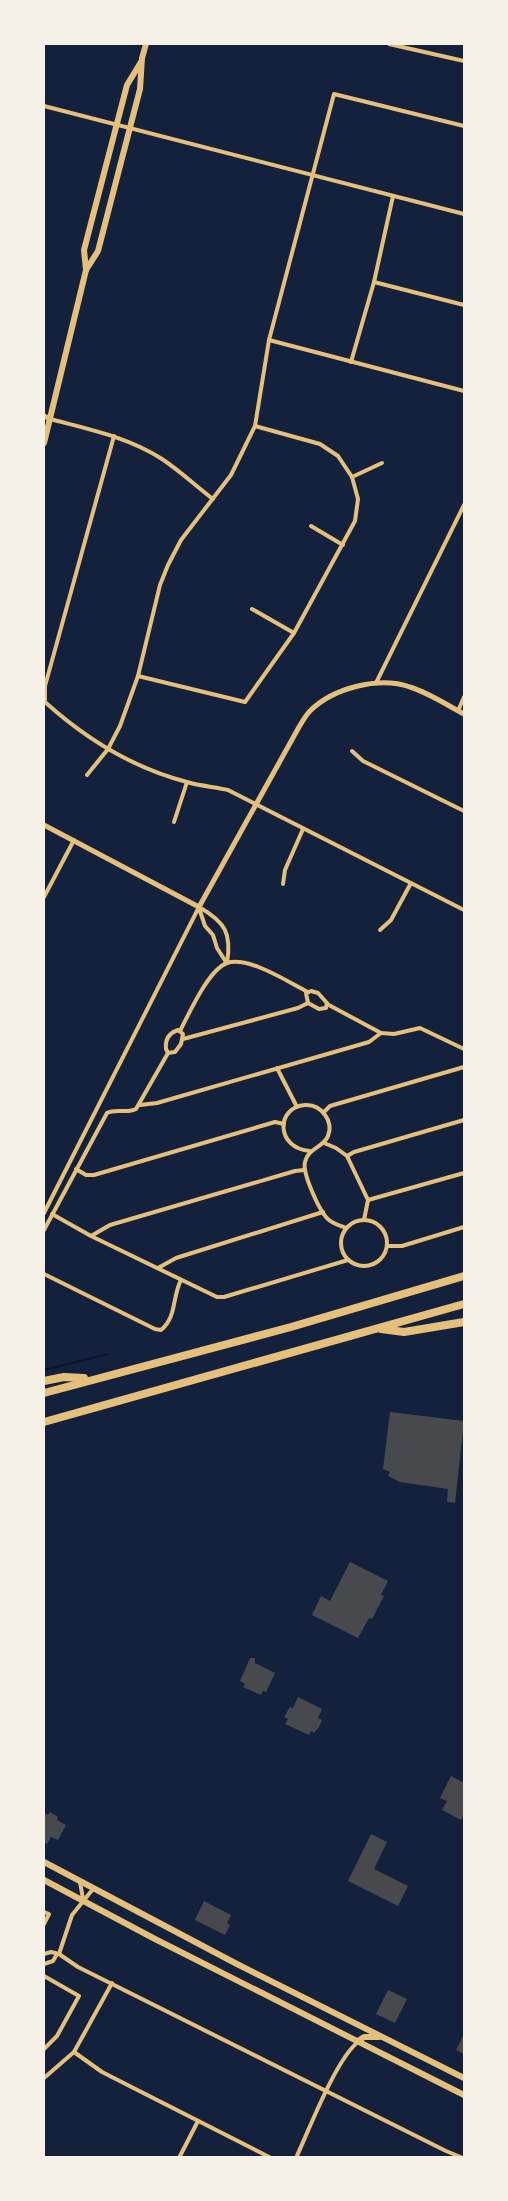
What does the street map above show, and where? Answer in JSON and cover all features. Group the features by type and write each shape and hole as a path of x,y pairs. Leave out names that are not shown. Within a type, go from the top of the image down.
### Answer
{"highway":[{"path":"44,1393 291,1327 465,1276"},
{"path":"44,1422 465,1304"},
{"path":"376,1329 404,1332 465,1322"},
{"path":"44,1381 64,1377 91,1379"},
{"path":"44,1428 60,1417"}],"main road":[{"path":"44,443 46,418 86,270 98,251 140,89 142,58 146,44"},
{"path":"86,270 84,250 116,124 127,85 142,58"},
{"path":"44,1862 235,1963 465,2078"},
{"path":"44,1880 155,1939 465,2095"},
{"path":"358,2041 368,2036 383,2037"}],"street":[{"path":"390,44 465,61"},
{"path":"87,775 108,749 120,726 138,676 160,585 168,565 181,540 231,475 255,426 269,340 334,94 465,126"},
{"path":"44,106 465,214"},
{"path":"351,362 374,282 393,196"},
{"path":"374,282 465,305"},
{"path":"269,340 465,391"},
{"path":"46,418 114,436 161,458 213,499"},
{"path":"138,676 244,702 294,633 355,521 358,499 352,477 338,456 320,444 255,426"},
{"path":"114,436 45,686 45,702 88,738 125,759 187,782 228,790 465,910"},
{"path":"352,477 382,464"},
{"path":"376,683 465,506"},
{"path":"311,526 343,545"},
{"path":"252,609 294,633"},
{"path":"44,1213 199,907 299,726 310,711 330,697 351,687 376,683 409,686 465,714"},
{"path":"458,711 465,697"},
{"path":"351,751 363,761 465,811"},
{"path":"174,822 187,782"},
{"path":"44,825 213,916 226,931 230,945 227,963"},
{"path":"283,885 285,870 303,829"},
{"path":"44,897 74,840"},
{"path":"381,930 392,920 411,883"},
{"path":"199,907 205,926 213,935 217,948 227,963"},
{"path":"183,1039 180,1031 207,983 216,970 227,963 255,965 308,992 318,993 327,1004 381,1033 394,1034 420,1028 465,1049"},
{"path":"308,992 306,996 308,1003"},
{"path":"168,1053 175,1052 183,1039 298,1008 308,1003 323,1009 327,1004"},
{"path":"44,1230 107,1113 115,1110 131,1111 140,1105 168,1053 167,1040 173,1032 180,1031"},
{"path":"140,1105 157,1104 369,1042 381,1033"},
{"path":"324,1112 330,1106 465,1067"},
{"path":"277,1068 297,1107"},
{"path":"310,1151 299,1150 290,1144 284,1135 284,1124 288,1114 297,1107 306,1105 316,1106 324,1112 329,1122 329,1133 324,1143 310,1151 305,1160 304,1170 323,1212 329,1220 346,1228"},
{"path":"347,1156 465,1120"},
{"path":"76,1169 86,1175 94,1175 275,1122 284,1124"},
{"path":"324,1143 347,1156 368,1200 364,1220"},
{"path":"92,1236 110,1225 304,1170"},
{"path":"368,1200 465,1173"},
{"path":"158,1268 176,1258 323,1212"},
{"path":"52,1214 217,1297 224,1297 348,1260"},
{"path":"364,1220 374,1222 381,1228 386,1236 387,1246 383,1256 376,1263 367,1266 357,1265 348,1260 340,1244 346,1228 364,1220"},
{"path":"387,1246 402,1246 465,1227"},
{"path":"44,1274 161,1330 166,1326 174,1309 176,1290 181,1280"},
{"path":"80,1881 83,1899"},
{"path":"44,1964 53,1961 58,1954 72,1916 93,1888"},
{"path":"44,1912 48,1914 44,1924"},
{"path":"44,1954 51,1952 58,1954 326,2091 446,2151 463,2157"},
{"path":"44,1976 79,1996 57,2036 44,2049"},
{"path":"44,2078 74,2052 112,1983"},
{"path":"296,2157 326,2091 350,2048 358,2041"},
{"path":"74,2052 102,2072 271,2157"},
{"path":"179,2157 198,2121"},
{"path":"442,2157 446,2151"}],"building":[{"path":"390,1412 464,1421 455,1503 447,1502 448,1489 400,1482 388,1476 390,1472 383,1469"},
{"path":"350,1562 388,1581 381,1595 384,1596 372,1619 369,1618 358,1638 312,1615 321,1596 330,1601"},
{"path":"250,1658 255,1658 255,1663 275,1673 266,1692 263,1691 261,1695 243,1687 245,1684 240,1681"},
{"path":"298,1697 322,1709 318,1718 322,1720 319,1727 314,1733 311,1731 309,1735 285,1724 288,1719 284,1717 290,1707 293,1708"},
{"path":"451,1776 464,1783 464,1813 461,1820 442,1810 447,1801 440,1798"},
{"path":"50,1812 66,1825 58,1840 51,1837 47,1844 44,1842 44,1813 48,1815"},
{"path":"371,1834 387,1842 374,1869 408,1886 398,1906 348,1881"},
{"path":"204,1901 231,1915 227,1923 230,1925 225,1935 195,1920"},
{"path":"388,1990 407,1999 395,2023 376,2014"},
{"path":"464,2034 464,2054 456,2050"}],"waterway":[{"path":"44,1370 108,1354"}]}
